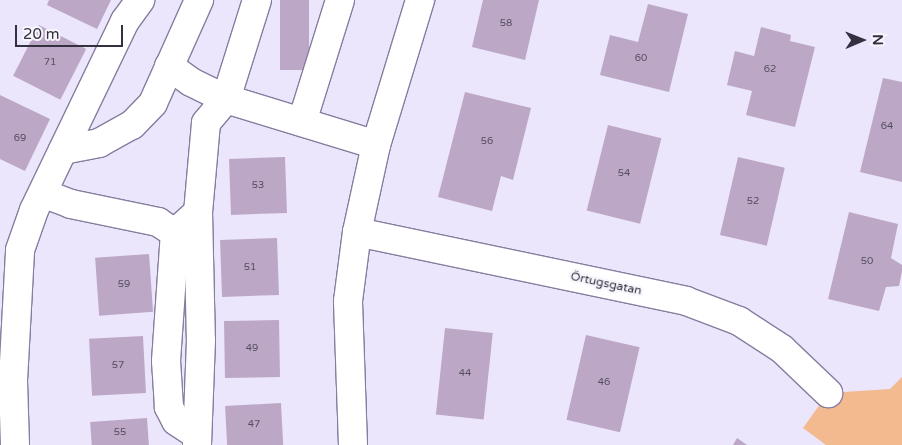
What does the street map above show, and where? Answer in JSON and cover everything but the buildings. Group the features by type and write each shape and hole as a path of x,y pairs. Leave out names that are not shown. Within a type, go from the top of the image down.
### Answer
{"street":[{"path":"15,445 13,381 20,250 34,210 45,194 63,150 126,21 140,0"},
{"path":"63,150 99,143 132,125 153,103 199,0"},
{"path":"197,440 200,340 198,212 206,123 226,99 257,0"},
{"path":"302,122 340,0"},
{"path":"353,445 348,301 357,232 376,145 420,0"},
{"path":"169,66 191,82 226,99 376,145"},
{"path":"45,194 70,204 158,222 175,233"},
{"path":"197,440 176,421 169,408 167,389 175,233 198,212"},
{"name":"Örtugsgatan","path":"357,232 686,301 739,321 775,344 828,394"}],"shaded area":[{"path":"902,377 902,445 826,445 803,428 828,393 890,389"}]}
